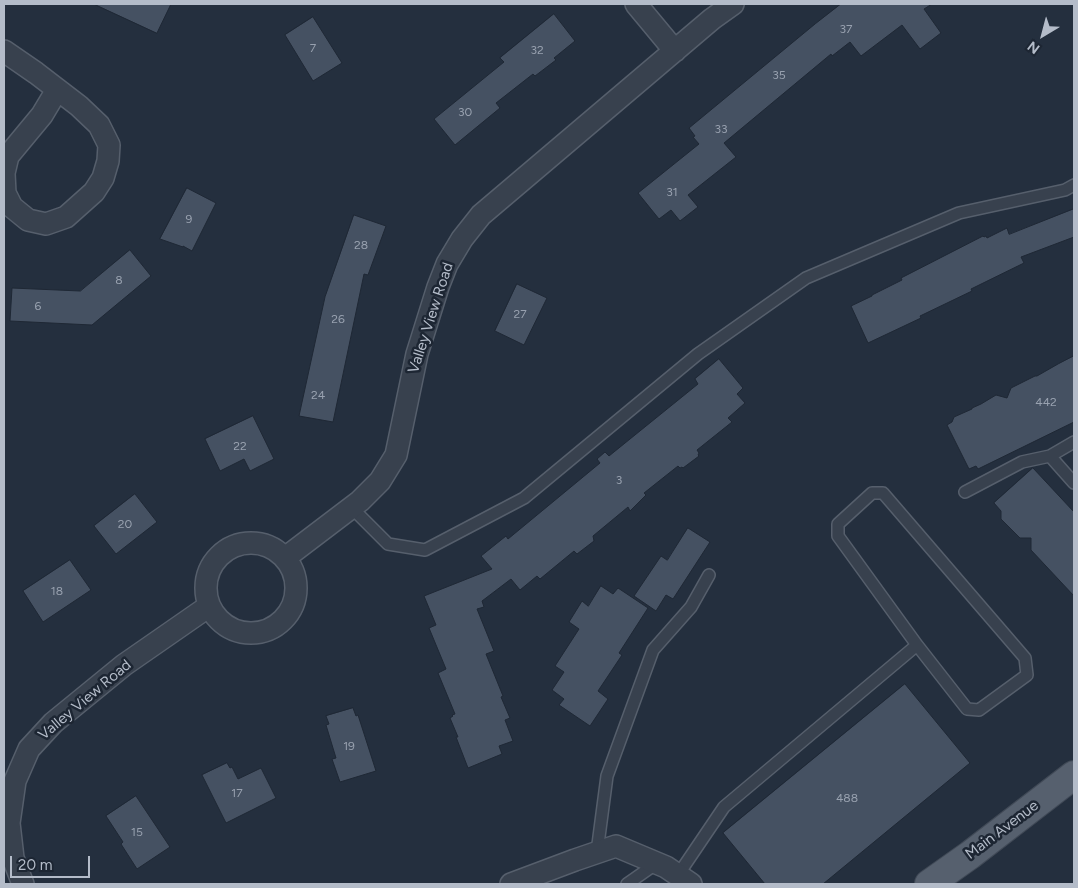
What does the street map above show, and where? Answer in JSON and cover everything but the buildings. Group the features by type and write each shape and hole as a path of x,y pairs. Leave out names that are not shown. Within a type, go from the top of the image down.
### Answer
{"main road":[{"name":"Main Avenue","path":"929,884 1074,775"}],"street":[{"path":"636,4 675,50"},
{"name":"Valley View Road","path":"289,564 380,481 396,455 417,354 438,288 447,264 462,239 481,215 712,18 733,4"},
{"path":"4,51 36,72 78,106 99,125 109,145 108,161 102,178 94,192 66,217 46,224 28,220 12,207 5,193 4,173 8,156 42,115 58,90"},
{"path":"255,543 266,546 276,551 289,564 296,584 295,598 290,612 281,622 269,630 255,634 241,633 228,627 217,618 209,606 206,595 206,583 209,571 223,553 233,547 255,543"},
{"name":"Valley View Road","path":"23,884 13,858 9,823 15,781 29,749 53,723 124,665 209,606"},
{"path":"511,884 616,846 666,867 684,879"}],"lane":[{"path":"351,507 388,544 425,550 524,498 698,354 806,278 959,213 1065,190 1074,185"},
{"path":"965,492 1022,462 1050,456 1074,442"},
{"path":"1050,456 1074,483"},
{"path":"872,493 883,493 1025,658 1027,675 979,710 968,709 917,645 838,536 838,524 872,493"},
{"path":"597,852 607,776 653,650 691,607 709,575"},
{"path":"684,879 724,807 917,645"},
{"path":"627,884 657,863"}]}
